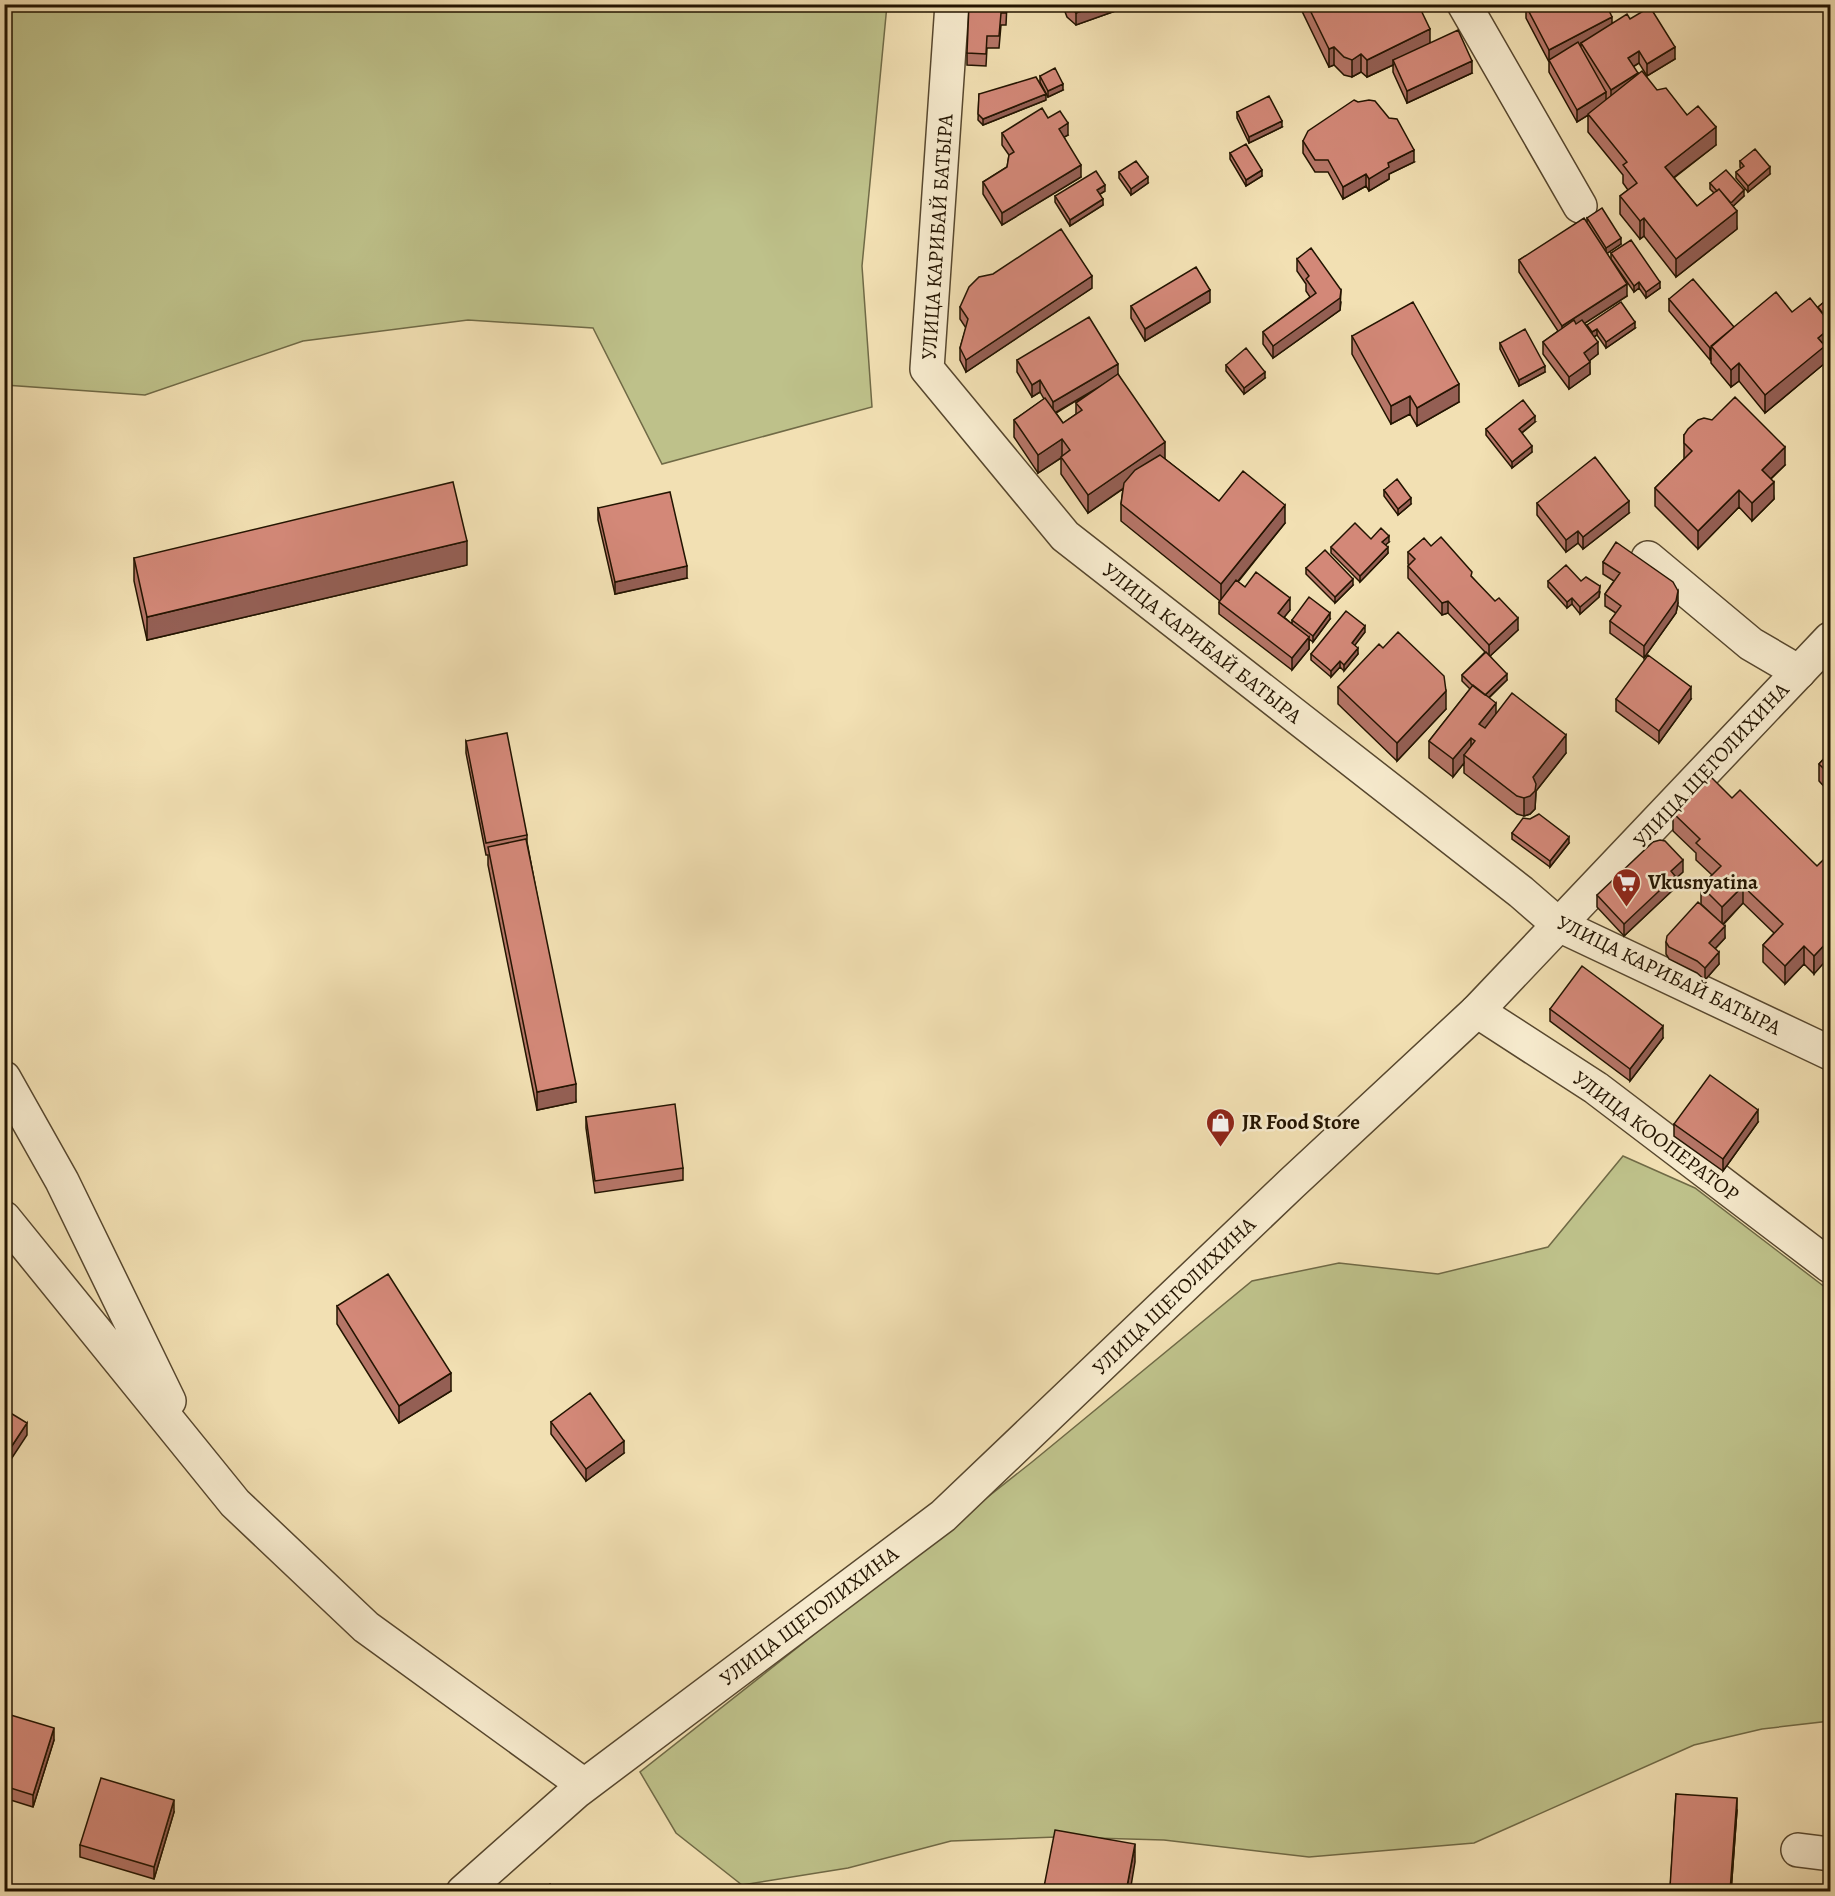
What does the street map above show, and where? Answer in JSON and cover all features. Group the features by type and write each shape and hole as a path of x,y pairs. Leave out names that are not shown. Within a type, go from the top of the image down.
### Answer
{"street":[{"name":"УЛИЦА КАРИБАЙ БАТЫРА","path":"952,4 927,369 1065,536 1521,892 1559,925 1830,1053"},
{"path":"1464,4 1580,206"},
{"path":"1648,558 1751,644 1799,672"},
{"name":"УЛИЦА ЩЕГОЛИХИНА","path":"463,1892 584,1785 943,1516 1291,1184 1477,1011 1830,639"},
{"name":"УЛИЦА КООПЕРАТОР","path":"1477,1011 1596,1088 1830,1266"},
{"path":"4,1078 62,1181 195,1454"},
{"path":"4,1218 235,1503 366,1627 584,1785"},
{"path":"1798,1850 1830,1854"}],"green space":[{"path":"4,5 887,5 862,266 872,407 662,464 593,328 468,320 303,341 145,395 5,385"},
{"path":"1623,1156 1695,1188 1830,1291 1830,1721 1762,1729 1694,1745 1474,1843 1309,1857 1164,1840 1057,1837 951,1841 848,1868 742,1885 676,1833 640,1772 1032,1462 1252,1281 1339,1263 1438,1274 1548,1247"}],"building":[{"path":"969,4 1007,4 1006,13 1001,13 999,36 987,36 986,54 967,53"},
{"path":"1067,4 1101,4 1076,13"},
{"path":"1307,4 1418,4 1430,29 1367,60 1361,54 1352,60 1344,57 1334,47 1329,49"},
{"path":"1530,4 1606,4 1612,17 1549,50 1526,6"},
{"path":"1650,7 1675,47 1647,64 1639,51 1628,58 1638,73 1611,90 1581,43 1627,14 1630,19"},
{"path":"1458,30 1472,61 1407,91 1393,60"},
{"path":"1578,42 1606,92 1577,110 1549,60"},
{"path":"1055,68 1063,84 1048,91 1040,76"},
{"path":"1642,71 1657,90 1666,88 1687,115 1698,106 1716,127 1665,167 1697,206 1719,189 1737,211 1676,259 1644,218 1640,221 1620,196 1637,183 1623,165 1627,162 1588,114"},
{"path":"1036,77 1046,94 983,119 978,114 979,94"},
{"path":"1269,96 1282,121 1249,137 1237,112"},
{"path":"1354,100 1358,102 1375,101 1389,118 1397,119 1414,150 1388,163 1389,167 1369,179 1366,174 1343,187 1328,160 1315,160 1303,141 1308,131"},
{"path":"1042,108 1048,118 1060,111 1068,123 1059,129 1081,165 1002,213 983,182 1007,167 1009,155 1014,152 1002,133"},
{"path":"1246,144 1262,170 1246,180 1230,153"},
{"path":"1755,149 1770,167 1748,186 1736,172 1744,166 1740,161"},
{"path":"1136,161 1148,177 1131,189 1119,172"},
{"path":"1726,170 1744,190 1731,203 1719,189 1717,191 1710,183"},
{"path":"1096,171 1105,185 1097,190 1103,199 1070,220 1055,196"},
{"path":"1602,208 1621,238 1606,248 1587,218"},
{"path":"1584,218 1627,284 1562,326 1519,260"},
{"path":"1061,229 1092,276 966,360 960,348 968,319 960,307 969,287 979,277 993,274"},
{"path":"1631,240 1660,282 1646,292 1639,282 1634,286 1611,253"},
{"path":"1311,248 1341,290 1340,298 1273,346 1263,332 1316,293 1306,279 1309,276 1297,259"},
{"path":"1196,267 1210,290 1145,329 1131,306"},
{"path":"1693,279 1734,327 1710,348 1669,299"},
{"path":"1776,292 1792,312 1810,298 1830,323 1830,328 1818,338 1825,346 1765,395 1739,363 1731,370 1711,346"},
{"path":"1830,297 1830,323 1818,307"},
{"path":"1413,302 1459,384 1417,408 1410,396 1391,406 1352,336"},
{"path":"1621,302 1635,322 1606,342 1597,329 1592,332 1587,325"},
{"path":"1089,317 1118,364 1053,402 1040,380 1032,385 1017,360"},
{"path":"1574,320 1576,324 1582,320 1598,342 1584,353 1590,362 1569,377 1543,342"},
{"path":"1525,329 1545,366 1519,380 1500,343"},
{"path":"1246,348 1265,372 1244,388 1226,365"},
{"path":"1118,374 1165,442 1088,495 1061,457 1070,450 1062,439 1038,455 1014,420 1045,398 1063,423 1082,410 1076,403"},
{"path":"1735,397 1785,447 1762,470 1774,482 1752,503 1739,490 1698,531 1655,488 1692,451 1684,443 1684,435 1688,429 1698,420 1704,418 1712,420"},
{"path":"1523,400 1535,416 1519,429 1532,446 1512,462 1486,429"},
{"path":"1160,455 1219,501 1243,471 1285,505 1221,584 1121,504 1124,483 1135,470"},
{"path":"1595,457 1629,501 1583,537 1578,531 1566,540 1537,503"},
{"path":"1397,479 1411,498 1398,509 1384,490"},
{"path":"453,482 467,541 147,617 134,558"},
{"path":"670,492 687,566 615,582 598,508"},
{"path":"1355,523 1371,539 1381,528 1389,536 1382,542 1388,547 1360,576 1331,547"},
{"path":"1441,537 1472,572 1471,576 1495,601 1499,598 1518,618 1489,645 1448,601 1442,603 1408,566 1415,559 1408,552 1424,538 1431,546"},
{"path":"1616,542 1673,582 1678,591 1676,601 1644,646 1610,621 1621,606 1605,594 1620,573 1603,562"},
{"path":"1325,550 1353,579 1335,597 1306,568"},
{"path":"1566,565 1581,581 1586,577 1600,586 1599,591 1580,607 1572,598 1567,602 1548,581"},
{"path":"1256,572 1290,598 1278,613 1309,637 1292,658 1219,602 1236,580 1245,587"},
{"path":"1309,597 1330,613 1313,636 1292,620"},
{"path":"1346,611 1365,626 1352,643 1358,648 1344,665 1340,661 1331,671 1311,654"},
{"path":"1398,632 1444,676 1446,691 1397,743 1338,687 1379,644 1383,648"},
{"path":"1486,652 1507,674 1485,695 1462,675"},
{"path":"1648,655 1691,687 1659,731 1616,699"},
{"path":"1473,685 1496,703 1479,724 1485,728 1512,693 1566,735 1533,777 1536,784 1535,791 1530,796 1524,798 1517,796 1464,755 1475,741 1471,738 1453,759 1429,741"},
{"path":"507,733 527,835 486,843 466,741"},
{"path":"1830,752 1830,775 1819,764"},
{"path":"1710,776 1732,798 1740,790 1817,866 1824,859 1830,866 1830,939 1814,956 1804,946 1785,966 1763,945 1783,924 1743,886 1722,907 1701,886 1721,866 1696,843 1700,839 1673,813"},
{"path":"1539,814 1569,837 1550,861 1512,833 1523,818 1530,819"},
{"path":"526,839 576,1084 537,1092 488,847"},
{"path":"1665,841 1683,860 1671,871 1675,876 1624,924 1597,895 1653,842"},
{"path":"1698,902 1725,926 1709,943 1719,952 1705,968 1697,961 1669,947 1666,942 1667,936"},
{"path":"1582,966 1663,1026 1630,1069 1550,1009"},
{"path":"1710,1075 1758,1110 1723,1159 1674,1124"},
{"path":"675,1104 683,1168 595,1181 586,1117"},
{"path":"388,1274 451,1373 399,1406 337,1306"},
{"path":"590,1393 624,1441 586,1469 551,1422"},
{"path":"4,1409 27,1423 4,1458"},
{"path":"4,1713 54,1728 33,1795 4,1786"},
{"path":"101,1778 174,1800 154,1867 80,1845"},
{"path":"1676,1794 1737,1798 1730,1891 1670,1887"},
{"path":"1055,1830 1135,1844 1126,1892 1043,1892"},
{"path":"550,1884 555,1892 540,1892"}],"place":[{"name":"Vkusnyatina","path":"1627,908"},
{"name":"JR Food Store","path":"1221,1148"}]}
